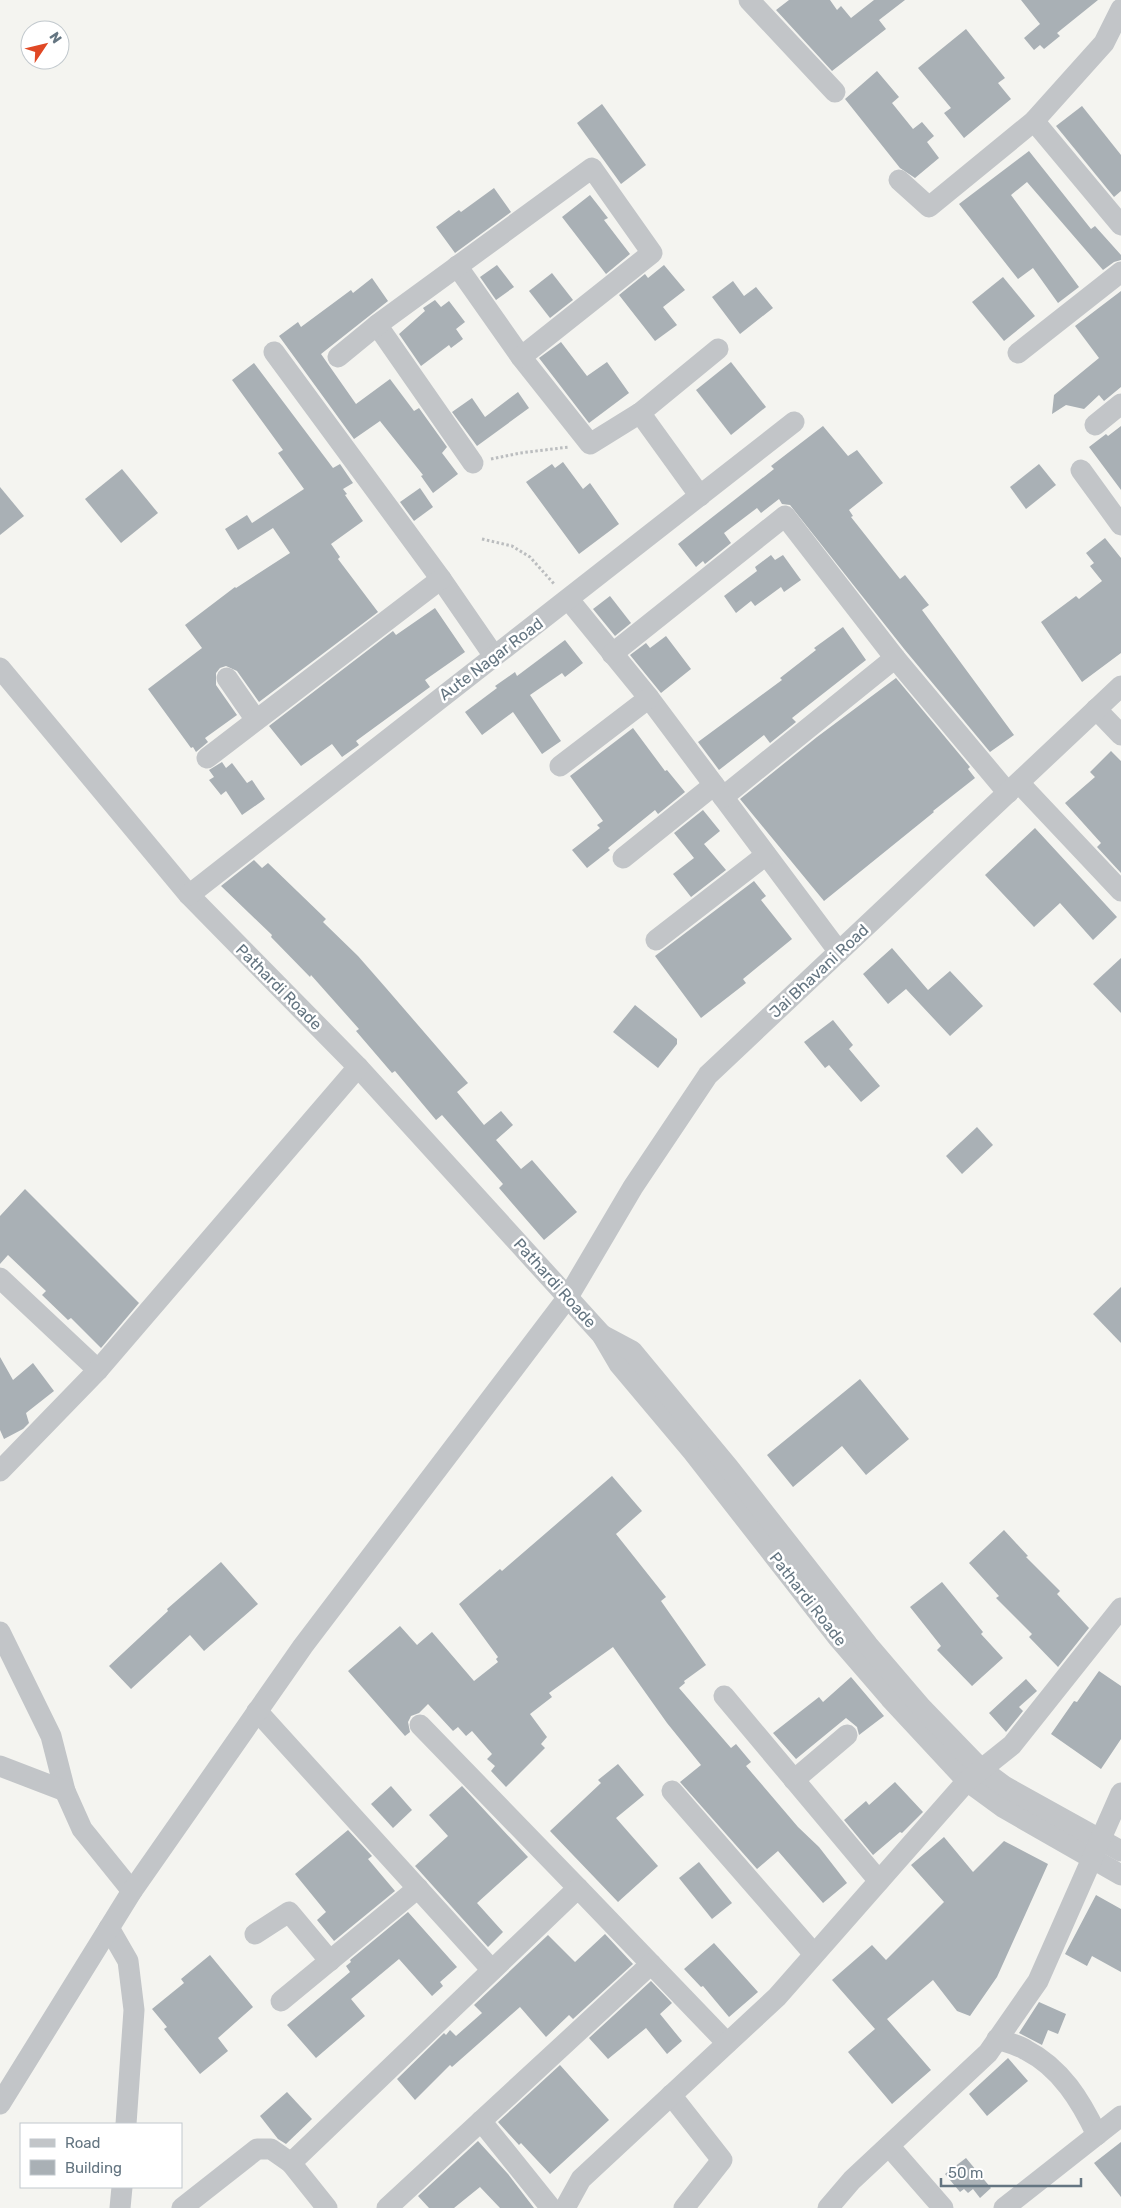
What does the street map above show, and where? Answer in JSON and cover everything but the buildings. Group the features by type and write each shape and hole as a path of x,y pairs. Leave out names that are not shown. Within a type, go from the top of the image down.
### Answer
{"street":[{"path":"759,4 797,52 835,92"},
{"path":"900,180 929,207 1034,121 1104,43 1121,9"},
{"path":"1034,121 1121,225"},
{"path":"338,356 377,325 592,168 652,254 521,357"},
{"path":"457,266 521,357 590,444 640,413 718,349"},
{"path":"1018,353 1121,272"},
{"path":"377,325 473,463"},
{"path":"274,352 441,579 494,656"},
{"path":"1095,425 1121,404"},
{"path":"640,413 700,496"},
{"name":"Aute Nagar Road","path":"189,895 494,656 569,600 794,422"},
{"path":"1081,470 1121,525"},
{"path":"612,654 785,516 895,658 1013,788 1121,891"},
{"path":"207,758 441,579"},
{"path":"569,600 649,698 839,952"},
{"path":"623,858 718,791 895,658"},
{"name":"Pathardi Roade","path":"0,668 189,895 358,1068 602,1335 619,1364 693,1452 839,1639 890,1698 974,1775 1004,1786 1095,1848"},
{"path":"227,678 256,720"},
{"name":"Jai Bhavani Road","path":"3,2088 132,1891 302,1646 568,1297 633,1187 708,1075 1121,686"},
{"path":"560,766 649,698"},
{"path":"1096,709 1121,736"},
{"path":"656,940 766,855"},
{"path":"0,1471 98,1370 358,1068"},
{"path":"0,1278 98,1370"},
{"path":"565,2208 581,2179 776,1997 974,1775 1012,1745 1121,1608"},
{"path":"0,1632 51,1736 65,1791 82,1829 132,1891"},
{"path":"724,1696 879,1881"},
{"path":"257,1711 492,1970"},
{"path":"420,1725 727,2043"},
{"path":"794,1780 847,1735"},
{"path":"0,1766 65,1791"},
{"path":"672,1792 814,1954"},
{"path":"828,2208 852,2180 988,2053 1038,1980 1121,1793"},
{"path":"1095,1848 1121,1851"},
{"path":"1095,1848 1121,1875"},
{"path":"281,2001 418,1888"},
{"path":"291,2164 578,1888"},
{"path":"255,1934 289,1912 330,1960"},
{"path":"109,1928 128,1961 134,2010 126,2123"},
{"path":"386,2208 651,1964"},
{"path":"998,2038 1027,2050 1057,2073 1081,2102 1097,2135"},
{"path":"671,2095 722,2160 684,2208"},
{"path":"1004,2208 1121,2116"},
{"path":"481,2121 551,2208"},
{"path":"888,2146 943,2208"},
{"path":"182,2208 257,2150 271,2149 291,2164 328,2208"},
{"path":"120,2208 122,2188"}],"path":[{"path":"473,463 520,453 590,444"},
{"path":"482,539 512,546 530,557 569,600"}]}
